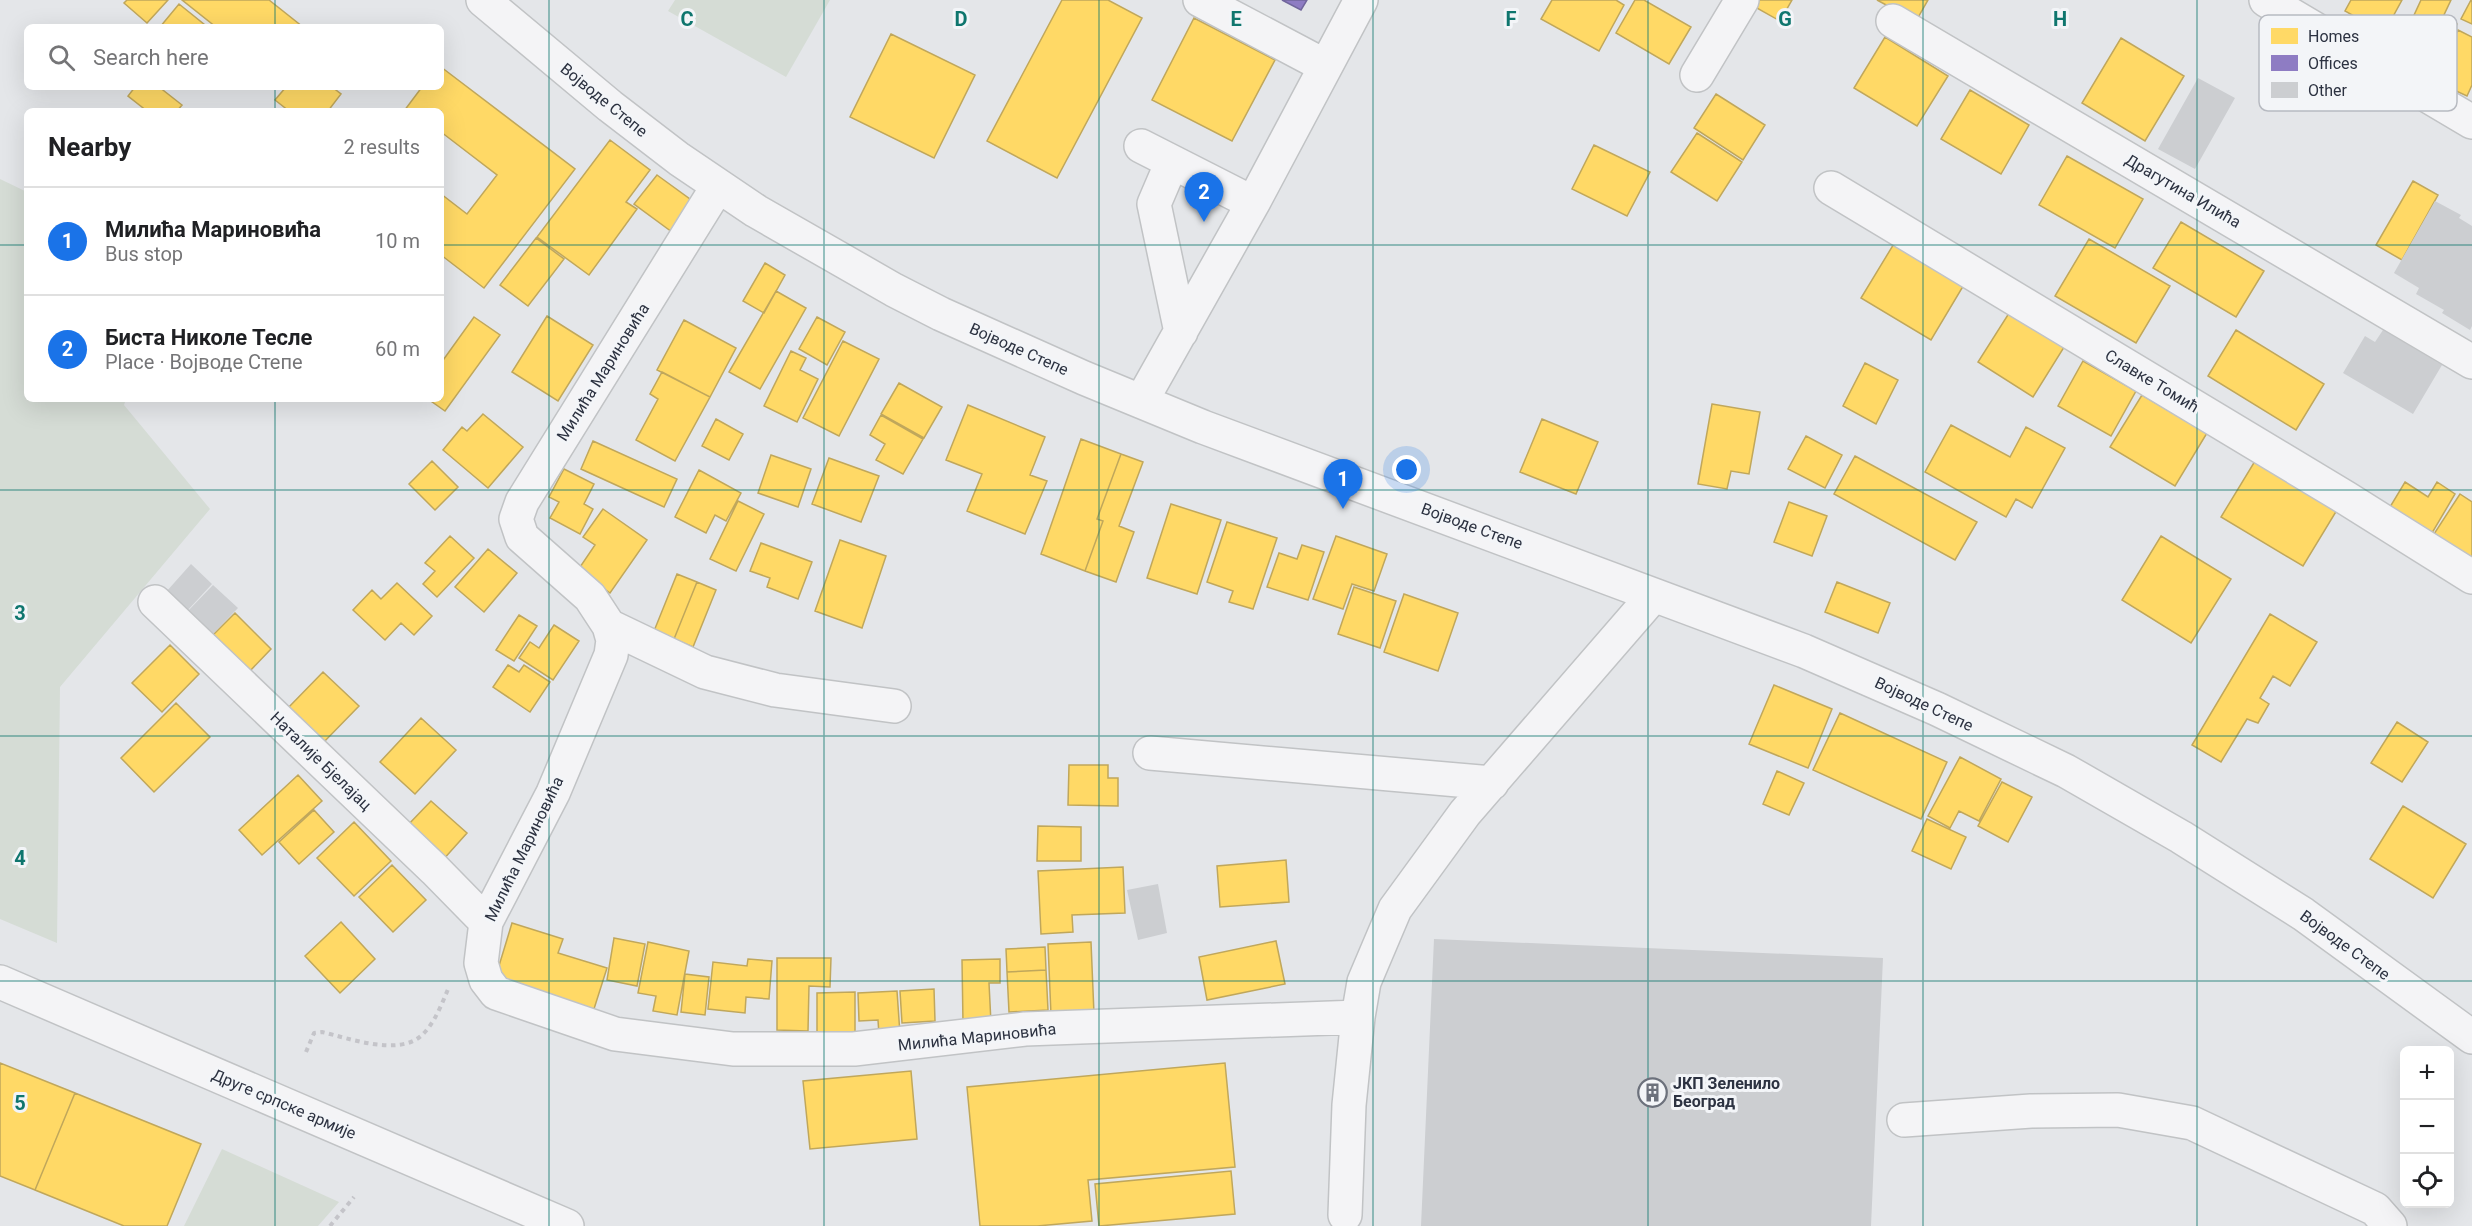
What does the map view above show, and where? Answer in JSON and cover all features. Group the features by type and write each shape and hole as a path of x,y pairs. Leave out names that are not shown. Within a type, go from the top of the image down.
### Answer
{"street":[{"name":"Војводе Степе","path":"483,0 610,106 718,186 819,248 941,314 1084,378 1203,427 1814,655 1937,709 2067,771 2181,837 2303,914 2472,1037"},
{"path":"1200,0 1325,66"},
{"path":"1142,400 1361,0"},
{"path":"1698,75 1742,0"},
{"path":"2266,0 2291,15"},
{"name":"Драгутина Илића","path":"1893,21 2472,362"},
{"path":"2453,111 2472,122"},
{"path":"1141,146 1252,202"},
{"path":"1172,162 1154,204 1181,332"},
{"name":"Милића Мариновића","path":"718,186 522,502 516,519 522,537 590,597 609,626 613,640 611,655 553,793 486,922 481,963 486,980 496,993 615,1034 733,1049 854,1049 1024,1029 1358,1017"},
{"name":"Славке Томић","path":"1831,188 2346,498 2472,577"},
{"path":"1345,1215 1349,1105 1358,1017 1364,982 1395,909 1465,813 1653,596"},
{"name":"Наталије Бјелајац","path":"155,602 435,870 486,922"},
{"path":"609,626 705,672 775,690 894,706"},
{"path":"1150,753 1492,783"},
{"name":"Друге српске армије","path":"0,982 567,1226"},
{"path":"1904,1120 2031,1111 2118,1110 2192,1123 2375,1209 2390,1226"}],"path":[{"path":"306,1052 314,1033 322,1032 382,1045 395,1045 412,1042 421,1036 430,1024"},
{"path":"330,1226 354,1197"}],"shaded area":[{"path":"675,0 830,0 786,77 668,11"},
{"path":"0,179 24,191 24,402 125,402 124,405 210,509 60,687 57,943 0,919"},
{"path":"222,1149 339,1202 318,1226 184,1226"}],"building: Homes":[{"path":"127,0 168,0 147,23 124,3"},
{"path":"182,0 269,0 299,24 212,24"},
{"path":"1062,0 1108,0 1142,18 1057,178 987,141"},
{"path":"1552,0 1616,0 1624,5 1599,51 1541,19"},
{"path":"1635,0 1644,0 1691,27 1669,64 1616,33"},
{"path":"1759,0 1792,0 1780,21 1755,7"},
{"path":"1877,0 1928,0 1916,21"},
{"path":"2351,0 2402,0 2394,15 2352,15 2345,11"},
{"path":"2421,0 2451,0 2444,15 2414,15"},
{"path":"2472,0 2472,24 2461,19"},
{"path":"179,4 204,24 162,24"},
{"path":"1194,18 1275,60 1232,141 1152,100"},
{"path":"2458,30 2472,37 2472,85 2467,96 2457,91"},
{"path":"891,34 975,75 934,158 850,117"},
{"path":"1885,37 1948,76 1917,126 1854,88"},
{"path":"2121,38 2184,76 2145,141 2082,103"},
{"path":"444,69 575,169 484,288 444,257 444,196 467,214 497,175 444,134 444,108 406,108 420,90 444,90"},
{"path":"133,90 163,90 182,105 180,108 143,108 128,96"},
{"path":"283,90 336,90 341,94 330,108 285,108 275,100"},
{"path":"1970,90 2029,125 2001,174 1941,139"},
{"path":"1716,94 1765,125 1743,160 1694,128"},
{"path":"1697,133 1742,162 1717,201 1671,172"},
{"path":"610,140 650,170 626,202 637,209 589,275 537,237"},
{"path":"1594,145 1650,172 1627,216 1572,189"},
{"path":"2067,156 2143,199 2115,248 2039,205"},
{"path":"657,175 694,202 672,232 634,204"},
{"path":"2413,181 2438,195 2402,260 2376,245"},
{"path":"2181,222 2264,271 2236,317 2153,268"},
{"path":"536,238 564,259 528,306 500,285"},
{"path":"2089,239 2170,286 2136,343 2055,296"},
{"path":"1895,242 1965,283 1931,340 1861,298"},
{"path":"765,263 785,275 764,313 743,301"},
{"path":"776,291 806,308 760,389 729,372"},
{"path":"2011,310 2066,344 2033,397 1978,362"},
{"path":"547,316 593,345 558,401 512,372"},
{"path":"474,317 500,335 445,411 432,402 444,402 444,359"},
{"path":"817,317 845,332 827,365 799,349"},
{"path":"684,320 736,348 710,397 657,370"},
{"path":"2236,330 2324,384 2296,430 2208,376"},
{"path":"843,341 879,359 839,436 803,418"},
{"path":"791,351 806,358 800,370 818,379 797,422 764,406"},
{"path":"2083,361 2136,391 2111,436 2058,406"},
{"path":"1865,363 1898,380 1876,424 1843,406"},
{"path":"662,372 710,397 675,461 636,440 658,399 650,394"},
{"path":"899,383 942,407 924,438 881,414"},
{"path":"2142,395 2207,433 2175,486 2110,447"},
{"path":"1712,404 1760,412 1749,474 1731,471 1727,489 1698,484"},
{"path":"968,405 1045,437 1030,475 1047,481 1025,534 967,511 982,474 946,460"},
{"path":"483,414 523,447 488,488 443,450 462,427 467,431"},
{"path":"881,415 923,439 903,474 876,460 885,444 870,435"},
{"path":"716,419 743,434 729,460 702,446"},
{"path":"1542,419 1598,442 1576,494 1520,472"},
{"path":"1951,425 2010,457 2026,427 2065,448 2032,508 2016,499 2006,517 1925,472"},
{"path":"1806,436 1842,455 1825,488 1788,469"},
{"path":"1081,439 1121,454 1097,519 1103,521 1085,571 1041,554"},
{"path":"593,441 677,479 664,507 581,469"},
{"path":"1121,454 1143,462 1119,526 1134,532 1116,582 1085,571 1103,521 1097,519"},
{"path":"771,455 811,469 798,507 758,493"},
{"path":"1855,456 1977,522 1955,560 1834,494"},
{"path":"829,458 879,476 861,522 812,504"},
{"path":"432,461 458,487 435,510 409,484"},
{"path":"2255,461 2337,510 2303,566 2221,517"},
{"path":"564,469 594,484 584,504 593,509 580,534 550,518 559,502 549,497"},
{"path":"699,470 741,493 726,521 715,515 706,533 675,517"},
{"path":"2405,482 2428,497 2437,482 2455,494 2432,533 2390,507"},
{"path":"2460,494 2472,502 2472,559 2434,534"},
{"path":"738,501 764,514 736,571 710,559"},
{"path":"1789,502 1827,516 1812,556 1774,542"},
{"path":"1171,504 1221,520 1197,594 1147,578"},
{"path":"603,509 647,540 610,593 578,570 595,545 583,537"},
{"path":"1227,522 1277,538 1253,609 1229,602 1233,591 1207,582"},
{"path":"450,536 474,558 437,597 423,584 435,571 425,563"},
{"path":"1336,536 1387,554 1374,591 1352,584 1343,609 1313,599"},
{"path":"2161,536 2231,579 2191,643 2122,600"},
{"path":"840,540 886,556 862,628 815,611"},
{"path":"761,543 812,562 798,599 767,587 770,578 750,571"},
{"path":"1302,545 1324,552 1308,600 1267,587 1279,553 1297,559"},
{"path":"488,549 517,573 484,612 455,587"},
{"path":"677,574 697,582 674,639 654,631"},
{"path":"697,582 716,590 693,647 674,639"},
{"path":"1837,582 1890,603 1878,633 1825,612"},
{"path":"397,583 432,616 414,635 401,623 385,640 353,610 372,590 381,599"},
{"path":"1354,587 1396,601 1380,648 1338,634"},
{"path":"1404,594 1458,613 1438,671 1384,652"},
{"path":"235,613 271,649 249,672 212,636"},
{"path":"2270,614 2317,642 2290,686 2273,676 2260,698 2269,704 2258,723 2247,719 2221,762 2192,745"},
{"path":"519,615 537,626 514,661 496,650"},
{"path":"554,625 579,641 553,680 519,658 530,642 539,648"},
{"path":"170,645 199,674 162,712 132,683"},
{"path":"508,665 519,672 524,665 550,682 530,712 493,687"},
{"path":"323,672 359,706 322,744 287,709"},
{"path":"1774,685 1832,709 1808,768 1749,744"},
{"path":"176,703 210,737 154,792 121,758"},
{"path":"1840,713 1947,762 1921,819 1813,770"},
{"path":"421,718 456,750 415,794 380,762"},
{"path":"2397,722 2428,742 2402,782 2371,763"},
{"path":"1960,757 2001,779 1979,821 1959,811 1950,828 1928,816"},
{"path":"1069,765 1108,765 1108,778 1118,778 1118,806 1068,805"},
{"path":"1777,771 1804,783 1789,815 1763,804"},
{"path":"298,775 322,801 262,855 239,830"},
{"path":"2002,782 2032,797 2008,842 1978,826"},
{"path":"431,801 467,833 442,861 406,827"},
{"path":"2403,806 2466,844 2433,898 2370,859"},
{"path":"314,810 334,832 299,864 279,842"},
{"path":"1927,819 1966,837 1951,869 1912,851"},
{"path":"354,822 391,861 354,896 317,858"},
{"path":"1038,826 1081,827 1081,861 1037,861"},
{"path":"1286,860 1289,902 1220,907 1217,866"},
{"path":"392,865 426,900 393,932 359,897"},
{"path":"1123,867 1125,913 1072,915 1073,932 1041,934 1038,871"},
{"path":"341,922 375,959 340,993 305,956"},
{"path":"512,923 563,939 558,953 607,968 593,1012 511,986 498,969"},
{"path":"614,938 645,944 637,986 607,980"},
{"path":"1276,941 1285,984 1207,1000 1199,957"},
{"path":"648,942 689,951 677,1015 653,1011 656,996 638,993"},
{"path":"1091,942 1094,1014 1051,1015 1048,944"},
{"path":"1045,947 1046,970 1007,972 1006,949"},
{"path":"777,958 831,958 830,987 809,986 808,1031 777,1030"},
{"path":"748,959 772,961 769,999 746,997 745,1013 708,1009 713,962 747,966"},
{"path":"1000,959 1000,983 989,983 991,1023 963,1023 962,960"},
{"path":"1046,970 1048,1010 1009,1012 1007,972"},
{"path":"685,974 709,977 705,1015 681,1012"},
{"path":"934,989 935,1021 902,1023 900,991"},
{"path":"897,991 900,1034 879,1035 878,1020 859,1021 858,993"},
{"path":"855,992 855,1035 817,1036 817,993"},
{"path":"0,1063 75,1093 35,1190 0,1176"},
{"path":"1225,1063 1235,1167 1088,1180 1092,1221 1037,1226 980,1226 967,1087"},
{"path":"911,1071 917,1139 810,1149 803,1081"},
{"path":"75,1093 201,1144 167,1226 124,1226 35,1190"},
{"path":"1231,1171 1235,1214 1099,1226 1095,1184"}],"building: Offices":[{"path":"1282,0 1307,0 1301,10"}],"building: Other":[{"path":"2198,78 2235,98 2195,169 2158,149"},
{"path":"2435,201 2461,215 2459,218 2472,226 2472,326 2470,330 2442,313 2444,310 2416,294 2419,288 2394,273"},
{"path":"2383,330 2442,365 2413,414 2343,373 2365,336 2375,342"},
{"path":"191,564 212,584 187,611 166,592"},
{"path":"213,585 238,608 212,635 187,612"},
{"path":"1158,884 1167,933 1138,940 1127,890"},
{"name":"ЈКП Зеленило Београд","path":"1434,939 1883,958 1871,1226 1421,1226"}],"place":[{"name":"Биста Николе Тесле","path":"1204,222"},
{"name":"Милића Мариновића","path":"1343,509"},
{"name":"ЈКП Зеленило Београд","path":"1652,1092"}]}
